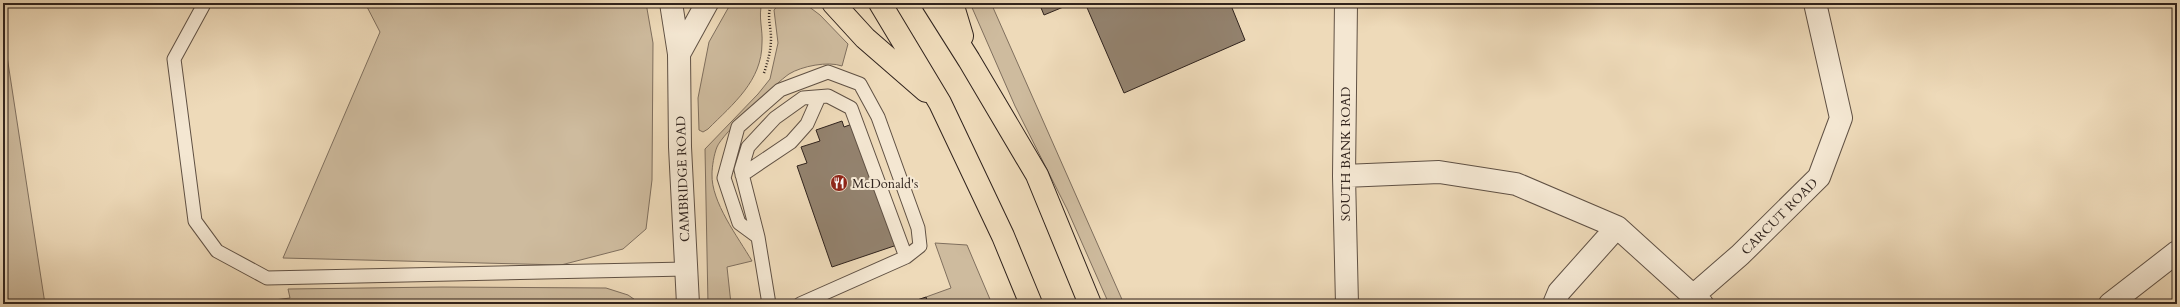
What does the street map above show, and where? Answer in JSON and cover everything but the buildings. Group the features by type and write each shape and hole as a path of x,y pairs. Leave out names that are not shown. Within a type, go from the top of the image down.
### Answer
{"highway":[{"path":"833,3 865,38 940,103"},
{"path":"880,3 940,103 1003,236 1031,304"},
{"path":"933,3 969,60 1036,175 1090,304"},
{"path":"952,3 969,60"}],"street":[{"name":"CAMBRIDGE ROAD","path":"671,3 679,54 680,147 688,304"},
{"name":"CAMBRIDGE ROAD","path":"679,54 707,3"},
{"name":"SOUTH BANK ROAD","path":"1346,3 1344,176 1347,304"},
{"name":"CARCUT ROAD","path":"1698,300 1819,178 1841,118 1815,3"},
{"path":"1344,176 1439,172 1516,184 1617,227 1698,300"},
{"path":"1554,304 1559,292 1617,227"},
{"path":"2115,302 2177,252"}],"lane":[{"path":"203,6 174,60 195,221 217,251 267,278 686,269"},
{"path":"758,237 739,223 724,178 738,127 780,90 828,72 860,84 878,117 918,228 920,246 906,257 800,304"},
{"path":"769,304 758,237 741,170 748,147 775,118 802,98 828,96 851,108 906,257"},
{"path":"742,175 791,142 807,124 819,97"}],"shaded area":[{"path":"365,3 646,3 653,43 652,180 646,229 623,249 561,265 283,258 380,32"},
{"path":"731,3 762,3 760,13 762,38 761,57 752,80 744,91 708,129 703,132 699,130 698,98 709,42"},
{"path":"780,3 804,3 820,15 848,44 842,66 830,64 815,65 789,74 729,131 717,147 713,160 712,174 716,196 726,219 752,261 727,267 731,304 708,304 705,149 758,94 770,79 778,43 774,10"},
{"path":"970,3 991,3 1124,304 1109,304 1067,209 1015,106"},
{"path":"3,30 45,304 3,304"},
{"path":"935,243 967,245 992,304 928,304 926,297 951,288"},
{"path":"442,287 606,288 628,295 641,304 243,304 290,298 288,289"}],"place":[{"name":"McDonald's","path":"839,183"}]}
